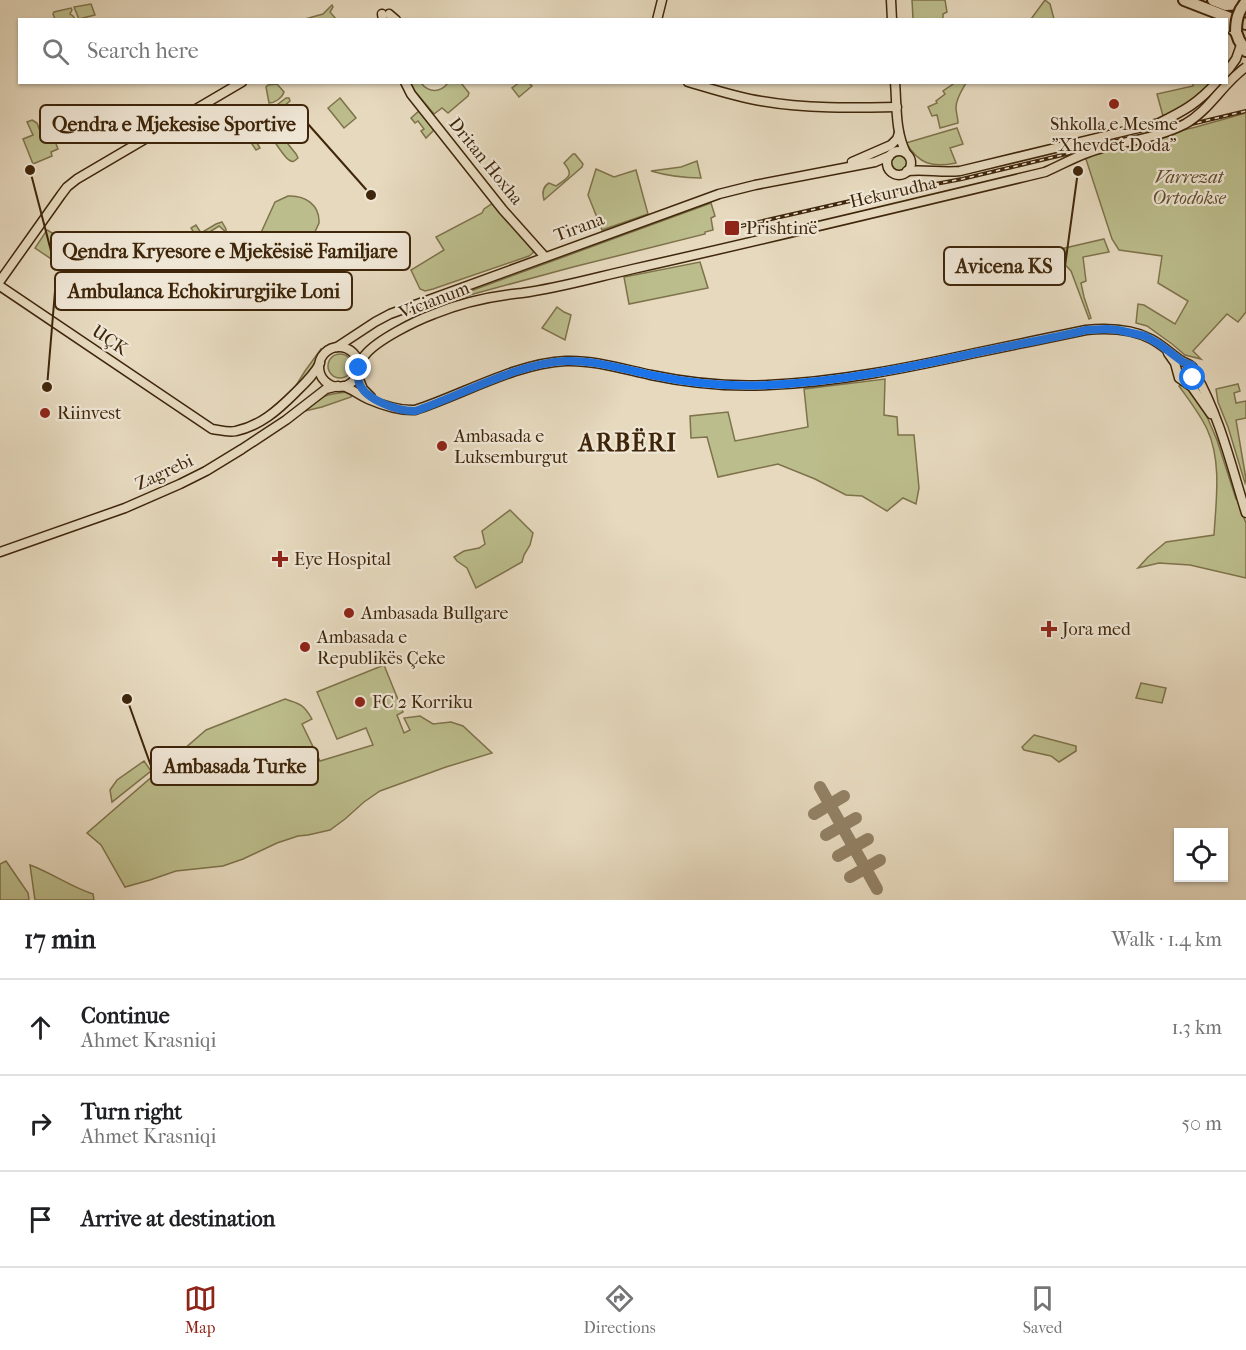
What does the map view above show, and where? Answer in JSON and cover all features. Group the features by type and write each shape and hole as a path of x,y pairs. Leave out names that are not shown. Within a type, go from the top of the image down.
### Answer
{"highway":[{"path":"1172,0 1218,18"},
{"path":"1184,0 1242,16"},
{"path":"1201,0 1242,16"},
{"path":"1213,0 1226,5 1242,16"},
{"path":"1228,22 1242,16"},
{"path":"1242,16 1244,48"}],"main road":[{"path":"658,18 662,0"},
{"path":"662,18 667,0"},
{"path":"891,0 892,18"},
{"path":"1228,71 1244,48"},
{"name":"Hekurudha","path":"1228,84 1246,67"},
{"path":"0,281 67,187 240,84"},
{"name":"Dritan Hoxha","path":"406,84 411,94 495,199 545,257"},
{"path":"695,84 731,95 773,103 819,107 897,107"},
{"path":"896,84 899,134 906,153"},
{"name":"Hekurudha","path":"907,171 960,171 1150,125 1194,105 1215,84"},
{"name":"Hekurudha","path":"522,293 753,242 1045,172 1087,153 1159,134 1185,124 1198,115 1228,84"},
{"path":"891,154 899,134"},
{"path":"825,171 887,147 899,134"},
{"name":"Hekurudha","path":"911,161 910,168 904,174 896,174 889,170 887,162 891,154 899,151 906,153 911,161 937,171"},
{"name":"Tirana","path":"337,347 390,314 719,195 764,183 875,162 891,154"},
{"name":"Tirana","path":"825,171 876,166 889,170"},
{"name":"UÇK","path":"0,286 212,429 228,432 246,428 270,416 321,379"},
{"name":"Vicianum","path":"357,355 434,314 488,297 522,293"},
{"path":"340,386 351,389 372,401 415,411 517,371 566,361 596,363 696,382 768,385 843,378 940,362 1086,330 1107,329 1130,332 1145,336 1185,363 1192,365 1220,427 1246,513"},
{"path":"352,338 350,345 357,355 358,380 363,389 381,403"},
{"path":"321,379 320,363 329,350 344,347 357,355"},
{"path":"1163,347 1172,358 1179,378 1197,392 1220,427"},
{"path":"1177,369 1185,363"},
{"path":"340,386 352,382 358,372"},
{"path":"1185,381 1190,380 1195,373"},
{"name":"Zagrebi","path":"0,552 125,508 188,480 224,461 286,420 321,379 340,386"}],"green space":[{"path":"912,0 945,0 947,12 943,14 943,18 913,18"},
{"path":"1045,0 1050,4 1054,18 1032,18"},
{"path":"91,4 95,15 79,18 74,7"},
{"path":"332,5 330,12 335,18 309,18 323,14"},
{"path":"71,8 70,14 74,18 55,18 54,12"},
{"path":"277,84 284,92 278,100 269,103 266,87"},
{"path":"410,84 422,84 427,89 438,90 447,84 462,84 469,93 448,113 442,108 434,114"},
{"path":"517,84 532,86 519,97 512,88"},
{"path":"953,84 966,84 956,104 958,123 940,128 937,115 932,116 928,107 937,103 936,101 945,94 943,91"},
{"path":"1193,84 1213,84 1181,109 1163,116 1157,94 1193,86"},
{"path":"286,98 290,101 268,119 296,154 298,158 293,161 289,160 280,149 264,121 265,114"},
{"path":"340,98 356,118 344,128 328,108"},
{"path":"421,110 436,128 426,138 421,131 424,129 418,121 415,123 411,118"},
{"name":"Varrezat Ortodokse","path":"1246,113 1246,312 1238,322 1227,314 1193,351 1201,359 1185,355 1147,326 1136,323 1138,304 1144,305 1175,324 1188,301 1158,283 1162,256 1119,250 1112,239 1084,153"},
{"path":"32,120 37,123 40,131 50,128 58,149 51,152 52,156 33,164 23,139 33,135 27,122"},
{"path":"249,120 254,120 262,136 261,141 257,143 260,148 256,150 252,144 256,140 246,124"},
{"path":"957,128 963,144 950,148 956,163 940,165 927,163 916,156 906,143"},
{"path":"573,154 583,164 582,167 544,200 545,186 549,183 556,186 568,176 569,171 564,163"},
{"path":"896,155 902,155 907,163 905,169 896,171 891,166 891,160"},
{"path":"697,161 701,178 651,171 681,167"},
{"path":"596,169 614,177 636,170 648,214 602,230 588,195"},
{"path":"288,196 300,197 310,202 317,211 319,223 287,292 273,298 265,298 258,296 247,287 243,272 275,202"},
{"path":"493,203 534,252 529,256 433,289 425,291 420,289 411,270 444,250 436,237 482,213"},
{"path":"711,203 715,216 711,218 713,230 705,234 466,296 465,293"},
{"path":"222,222 226,232 219,226 203,236 211,250 231,238 225,251 217,259 218,288 172,271 191,256 188,252 196,245 189,234 193,231 191,228 196,225 201,233"},
{"path":"47,230 73,245 76,242 82,253 74,256 66,269 35,248"},
{"path":"1104,239 1109,252 1083,257 1086,281 1081,283 1091,318 1089,319 1071,271 1052,251"},
{"path":"700,262 708,288 629,304 624,277"},
{"path":"112,266 121,269 109,275 107,279 112,287 101,294 94,283 104,267"},
{"path":"557,307 571,315 565,340 542,328"},
{"path":"321,349 323,350 313,370 292,392 305,371"},
{"path":"340,354 349,357 352,366 349,375 340,378 331,375 328,366 331,357"},
{"path":"885,379 884,415 897,417 898,435 914,435 919,488 916,504 903,498 887,511 862,496 846,495 778,464 718,477 707,437 691,438 690,416 728,412 735,441 808,427 804,389"},
{"path":"1184,384 1205,412 1217,440 1236,499 1246,498 1246,517 1244,518 1246,523 1246,578 1190,565 1159,563 1138,568 1166,542 1214,535 1217,495 1215,454 1204,423 1179,386"},
{"path":"1238,384 1240,391 1234,393 1236,403 1246,401 1246,418 1236,420 1245,483 1218,402 1216,389"},
{"path":"348,392 352,394 351,397 305,411 325,396"},
{"path":"510,510 533,533 530,545 522,562 476,588 467,568 454,557 485,544 482,531"},
{"path":"384,665 403,712 397,715 404,733 410,730 404,718 420,716 433,724 451,722 463,726 492,753 380,791 330,830 277,843 223,866 176,871 125,887 101,845 87,833 206,730 285,699 302,706 312,719 302,724 320,761 373,745 366,728 337,739 317,692"},
{"path":"1141,683 1166,688 1162,703 1136,698"},
{"path":"1034,735 1076,746 1076,751 1059,762 1051,756 1024,750 1022,747"},
{"path":"144,761 151,771 112,802 110,790 117,780"},
{"path":"6,861 28,893 29,900 0,900 0,864"},
{"path":"30,865 93,894 94,900 35,900"}],"taxiway":[{"path":"820,787 877,889"},
{"path":"814,814 844,796"},
{"path":"826,835 856,818"},
{"path":"838,856 868,839"},
{"path":"850,877 880,860"}],"railway":[{"path":"732,228 872,196 962,179 1246,111"}],"place":[{"name":"Shkolla e Mesme \"Xhevdet Doda\"","path":"1114,104"},
{"name":"Qendra Kryesore e Mjekësisë Familjare","path":"30,170"},
{"name":"Avicena KS","path":"1078,171"},
{"name":"Qendra e Mjekesise Sportive","path":"371,195"},
{"name":"Prishtinë","path":"732,228"},
{"name":"Ambulanca Echokirurgjike Loni","path":"47,387"},
{"name":"Riinvest","path":"45,413"},
{"name":"Ambasada e Luksemburgut","path":"442,446"},
{"name":"Eye Hospital","path":"280,559"},
{"name":"Ambasada Bullgare","path":"349,613"},
{"name":"Jora med","path":"1049,629"},
{"name":"Ambasada e Republikës Çeke","path":"305,647"},
{"name":"Ambasada Turke","path":"127,699"},
{"name":"FC 2 Korriku","path":"360,702"}],"district":[{"name":"ARBËRI","path":"628,443"}],"route":[{"path":"359,368 358,380 363,389 372,397 390,406 415,411 504,376 529,368 566,361 596,363 696,382 768,385 843,378 940,362 1086,330 1107,329 1130,332 1151,339 1183,362 1192,365 1195,370 1193,378"}]}
